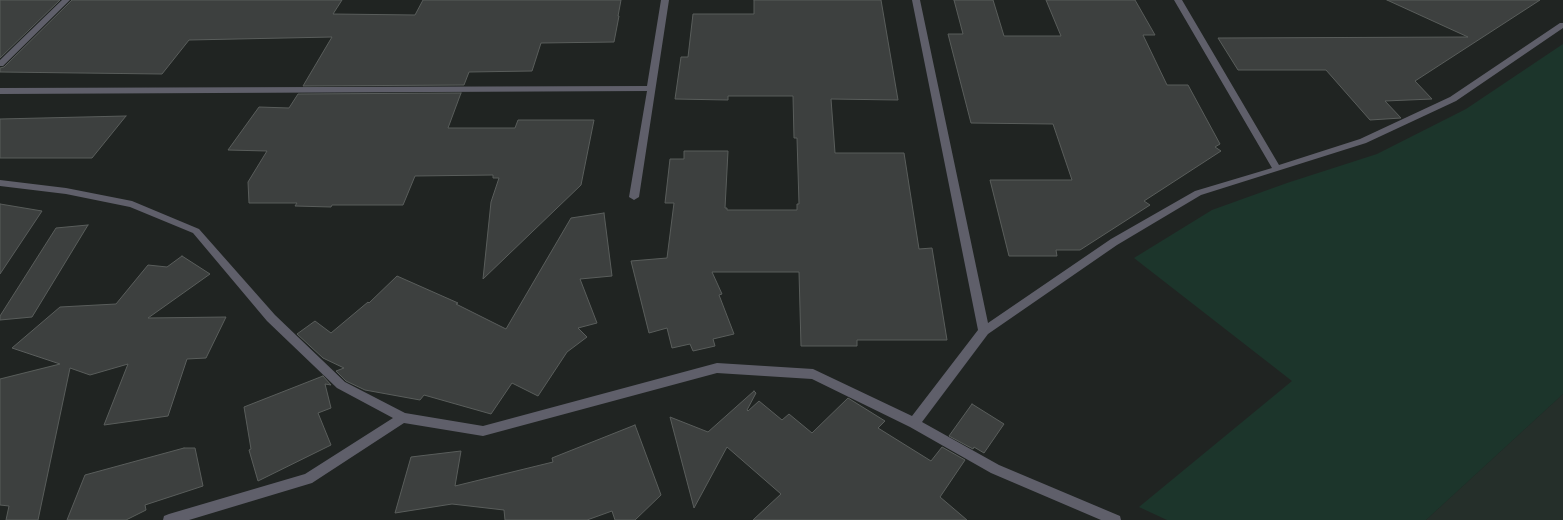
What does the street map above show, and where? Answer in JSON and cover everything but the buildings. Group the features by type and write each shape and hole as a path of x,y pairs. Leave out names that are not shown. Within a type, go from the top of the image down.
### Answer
{"street":[{"path":"0,64 66,0"},
{"path":"634,197 666,0"},
{"path":"916,0 984,331"},
{"path":"1178,0 1277,169"},
{"path":"914,423 984,331 1114,242 1198,193 1363,141 1452,100 1563,25"},
{"path":"0,91 652,88"},
{"path":"0,183 66,191 132,204 196,231 271,318 305,352 341,384 403,418 483,431 717,368 813,374 914,423 995,469 1115,520"},
{"path":"169,520 308,479 403,418"}],"shaded area":[{"path":"1563,394 1563,520 1426,520"}],"green space":[{"path":"1563,44 1563,394 1426,520 1167,520 1139,507 1292,381 1134,258 1212,210 1287,183 1377,154 1466,109"}]}
